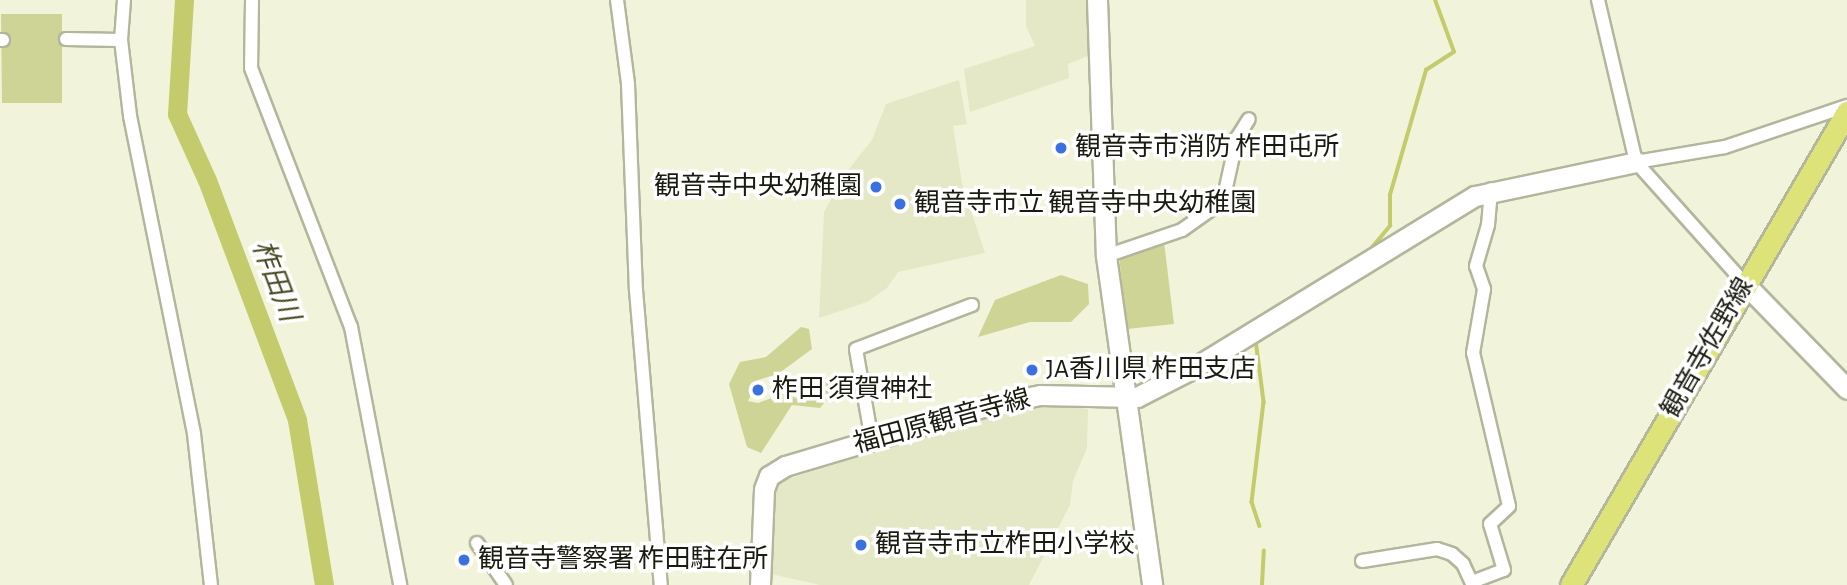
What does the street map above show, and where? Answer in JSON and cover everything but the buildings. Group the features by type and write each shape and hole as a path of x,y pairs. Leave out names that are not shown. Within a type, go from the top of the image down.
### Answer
{"main road":[{"name":"観音寺佐野線","path":"1571,585 1847,112"}],"street":[{"path":"124,0 121,40 130,116 194,434 211,585"},
{"path":"252,0 251,68 351,327 400,585"},
{"path":"617,0 628,84 636,290 661,585"},
{"path":"1097,0 1106,256 1152,585"},
{"path":"1598,0 1636,162 1745,284 1847,389"},
{"path":"66,39 121,40"},
{"path":"1126,398 1137,397 1194,368 1491,189 1725,147 1847,106"},
{"path":"1106,256 1182,230 1223,201 1241,127 1249,119"},
{"path":"1362,561 1437,549 1463,564 1473,584 1504,570 1490,524 1509,506 1473,353 1484,289 1476,266 1488,225 1491,189"},
{"path":"872,441 856,349 972,305"},
{"name":"福田原観音寺線","path":"760,585 760,507 769,476 785,466 990,405 1040,395 1126,398"},
{"path":"477,543 506,585"}],"shaded area":[{"path":"1026,0 1089,0 1090,55 1068,64 1069,78 970,112 964,69 1035,46 1026,26"},
{"name":"観音寺市立 観音寺中央幼稚園","path":"959,80 967,124 953,126 962,183 985,253 898,272 887,288 867,302 819,318 824,212 845,174 872,140 886,104"},
{"path":"1067,406 1088,409 1087,448 1073,481 1070,505 1029,585 820,585 767,573 772,493 778,482 1019,408"}],"green space":[{"path":"1,14 62,14 62,103 2,103"},
{"path":"1164,242 1174,324 1127,329 1119,256"},
{"path":"1061,275 1088,284 1089,304 1071,322 1030,322 978,337 995,300"},
{"path":"801,327 809,329 812,349 778,374 758,380 748,401 758,403 785,393 798,399 815,379 836,377 833,392 820,408 792,405 761,453 747,447 729,384 740,362 766,357"}],"waterway":[{"name":"柞田川","path":"184,0 177,114 207,180 297,420 324,585"},
{"path":"1369,251 1390,226 1390,195 1426,70 1454,52 1435,0"},
{"path":"1256,340 1264,402 1252,502 1260,526"},
{"path":"1262,585 1264,551"}],"place":[{"name":"観音寺市消防 柞田屯所","path":"1061,148"},
{"name":"観音寺中央幼稚園","path":"876,187"},
{"name":"観音寺市立 観音寺中央幼稚園","path":"900,204"},
{"name":"JA香川県 柞田支店","path":"1032,370"},
{"name":"柞田 須賀神社","path":"758,390"},
{"name":"観音寺市立柞田小学校","path":"861,545"},
{"name":"観音寺警察署 柞田駐在所","path":"464,560"}]}
